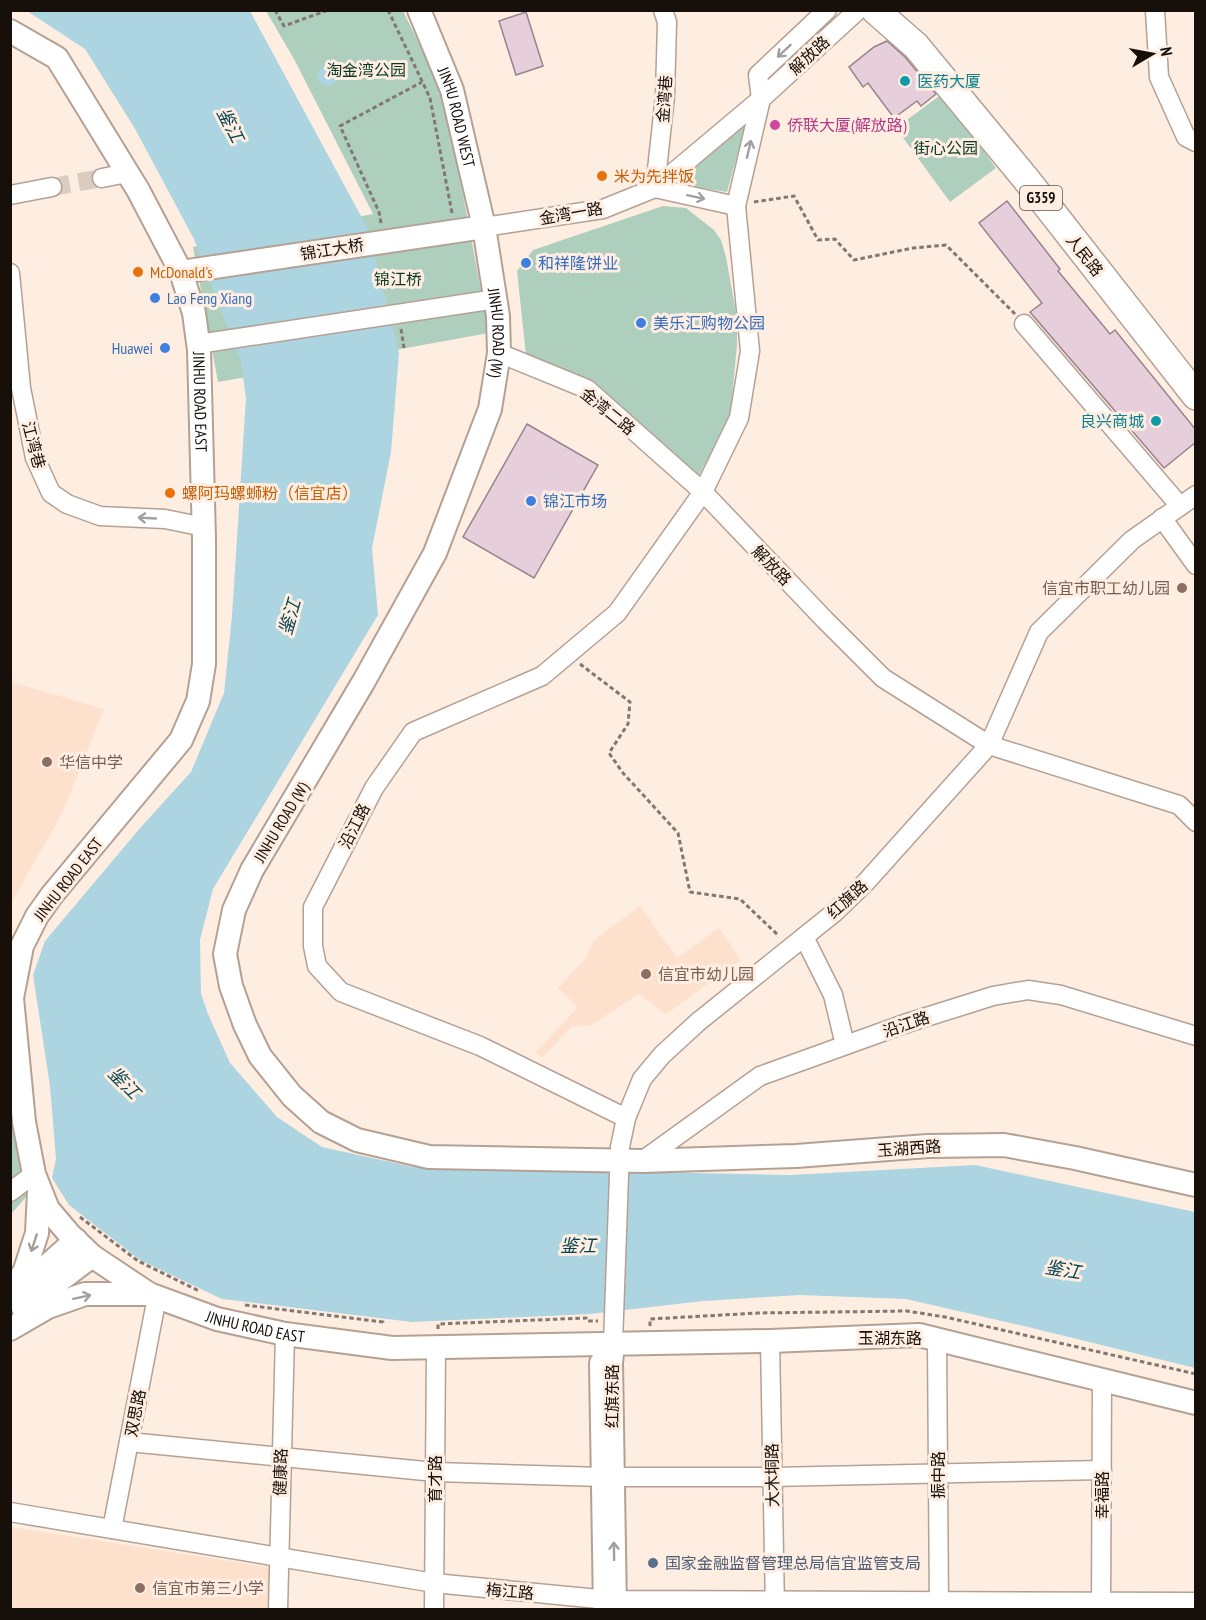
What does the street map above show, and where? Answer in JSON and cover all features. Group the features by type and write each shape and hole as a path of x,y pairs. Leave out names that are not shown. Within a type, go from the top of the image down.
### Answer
{"highway":[{"name":"人民路","path":"875,10 916,46 1026,178 1196,396"},
{"name":"人民路","path":"894,10 925,38 1021,153 1196,376"}],"main road":[{"name":"JINHU ROAD WEST","path":"420,10 452,90 484,227"},
{"name":"JINHU ROAD EAST","path":"10,31 57,58 127,173 181,272 194,313 198,344 204,527 204,664 198,701 181,740 52,895 22,945 12,998 24,1122 36,1180 48,1209 84,1248 153,1296 217,1319 285,1334 392,1348 437,1338 613,1344"},
{"name":"锦江大桥","path":"181,272 484,227"},
{"name":"JINHU ROAD (W)","path":"484,227 498,316 499,353 490,408 435,553 364,681 252,870 234,910 225,954 231,986 245,1025 260,1056 292,1096 321,1122 357,1140 429,1157 619,1161"},
{"name":"玉湖西路","path":"619,1161 796,1156 928,1146 1004,1145 1196,1185"},
{"path":"10,1296 24,1270 37,1233 36,1180"},
{"path":"10,1296 84,1248"},
{"path":"10,1319 84,1248"},
{"path":"10,1329 48,1307 85,1294 153,1296"},
{"name":"玉湖东路","path":"613,1344 919,1335 1196,1402"},
{"name":"红旗东路","path":"610,1604 608,1477 613,1344"}],"street":[{"name":"金湾巷","path":"655,188 665,96 667,22 663,10"},
{"name":"解放路","path":"827,10 758,75 761,99 736,206 750,351 739,418 703,492 883,678 989,745 1179,805 1196,822"},
{"name":"解放路","path":"761,99 858,10"},
{"path":"1155,10 1159,77 1186,137 1196,142"},
{"name":"金湾一路","path":"484,227 603,209 655,188 761,99"},
{"path":"102,178 127,173"},
{"path":"10,195 52,187"},
{"path":"655,188 736,206"},
{"name":"江湾巷","path":"10,273 21,388 35,458 51,494 67,504 100,516 165,519 204,527"},
{"path":"198,344 496,299"},
{"path":"1024,324 1180,506"},
{"name":"金湾二路","path":"499,353 587,389 703,492"},
{"name":"沿江路","path":"626,1118 480,1046 341,992 316,966 313,946 313,907 374,788 413,732 542,676 617,613 703,492"},
{"name":"红旗路","path":"613,1344 619,1161 626,1118 642,1079 662,1055 698,1022 798,942 866,882 989,745 1039,632 1132,540 1196,495"},
{"path":"1162,518 1196,565"},
{"path":"798,942 833,995 846,1045"},
{"name":"沿江路","path":"642,1161 760,1076 907,1023 993,996 1028,990 1061,995 1196,1036"},
{"path":"10,1192 36,1180"},
{"name":"双思路","path":"112,1529 153,1296"},
{"name":"健康路","path":"278,1610 285,1334"},
{"name":"育才路","path":"434,1610 437,1338"},
{"name":"振中路","path":"937,1340 939,1604"},
{"name":"大木垌路","path":"770,1341 775,1604"},
{"name":"幸福路","path":"1101,1605 1102,1380"},
{"path":"129,1442 435,1472 608,1477 772,1477 1102,1470"},
{"name":"梅江路","path":"10,1512 434,1583 610,1604 1101,1605 1196,1602"}],"path":[{"path":"275,10 284,26 328,10"},
{"path":"388,10 430,98 453,218"},
{"path":"382,228 379,213 340,126 422,82"},
{"path":"736,206 794,196 818,240 835,239 854,260 912,248 946,245 1024,324"},
{"path":"567,655 630,702 628,724 609,753 623,773 678,833 690,892 740,899 798,942"},
{"path":"77,1215 138,1261 199,1292"},
{"path":"239,1304 383,1322 383,1325"},
{"path":"437,1338 438,1324 586,1318 586,1321 598,1321"}],"shaded area":[{"name":"华信中学","path":"11,682 104,709 62,814 11,903"},
{"name":"信宜市幼儿园","path":"640,906 677,958 719,928 741,960 666,1014 639,994 591,1025 571,1027 542,1058 536,1052 578,1007 558,988 586,958 594,940"},
{"name":"信宜市第三小学","path":"10,1527 269,1567 269,1609 11,1609"}],"green space":[{"name":"锦江桥","path":"266,11 403,11 444,94 489,333 218,382 193,247 373,214 294,59"},
{"name":"街心公园","path":"942,94 996,168 950,202 896,128"},
{"path":"748,116 727,192 678,184"},
{"path":"663,206 686,208 714,230 721,240 737,318 737,345 730,419 699,475 587,378 535,361 526,355 517,271 533,250"},
{"path":"10,1094 34,1188 11,1214 10,1214"}],"water":[{"name":"鉴江","path":"27,11 250,11 368,229 399,353 391,452 372,548 378,615 213,889 200,940 201,994 230,1063 277,1117 322,1147 413,1167 791,1175 975,1165 1195,1212 1195,1368 906,1299 800,1295 703,1301 590,1314 412,1322 222,1299 140,1260 69,1205 52,1178 56,1159 50,1086 33,975 45,941 141,827 191,772 224,693 232,616 246,398 241,362 194,239 134,127 85,49"},
{"path":"327,66 334,69 337,76 334,83 327,86 320,83 317,76 320,69"}],"building":[{"path":"526,12 543,66 516,75 499,21"},
{"name":"医药大厦","path":"887,41 905,57 936,94 921,106 917,101 894,118 868,83 863,87 849,67 874,47"},
{"path":"1007,201 1060,269 1058,271 1110,334 1115,330 1196,430 1196,442 1164,468 1030,312 1042,303 979,223"},
{"name":"锦江市场","path":"527,424 598,465 534,578 463,537"}],"tunnel":[{"path":"52,187 102,178"}],"place":[{"name":"医药大厦","path":"905,81"},
{"name":"侨联大厦(解放路)","path":"775,125"},
{"name":"米为先拌饭","path":"602,176"},
{"name":"和祥隆饼业","path":"526,263"},
{"name":"McDonald's","path":"138,272"},
{"name":"Lao Feng Xiang","path":"155,298"},
{"name":"美乐汇购物公园","path":"641,323"},
{"name":"Huawei","path":"165,348"},
{"name":"良兴商城","path":"1156,421"},
{"name":"螺阿玛螺蛳粉（信宜店）","path":"170,493"},
{"name":"锦江市场","path":"531,501"},
{"name":"信宜市职工幼儿园","path":"1182,588"},
{"name":"华信中学","path":"47,762"},
{"name":"信宜市幼儿园","path":"646,974"},
{"name":"国家金融监督管理总局信宜监管支局","path":"653,1563"},
{"name":"信宜市第三小学","path":"140,1588"}],"park label":[{"name":"淘金湾公园","path":"366,70"}]}
